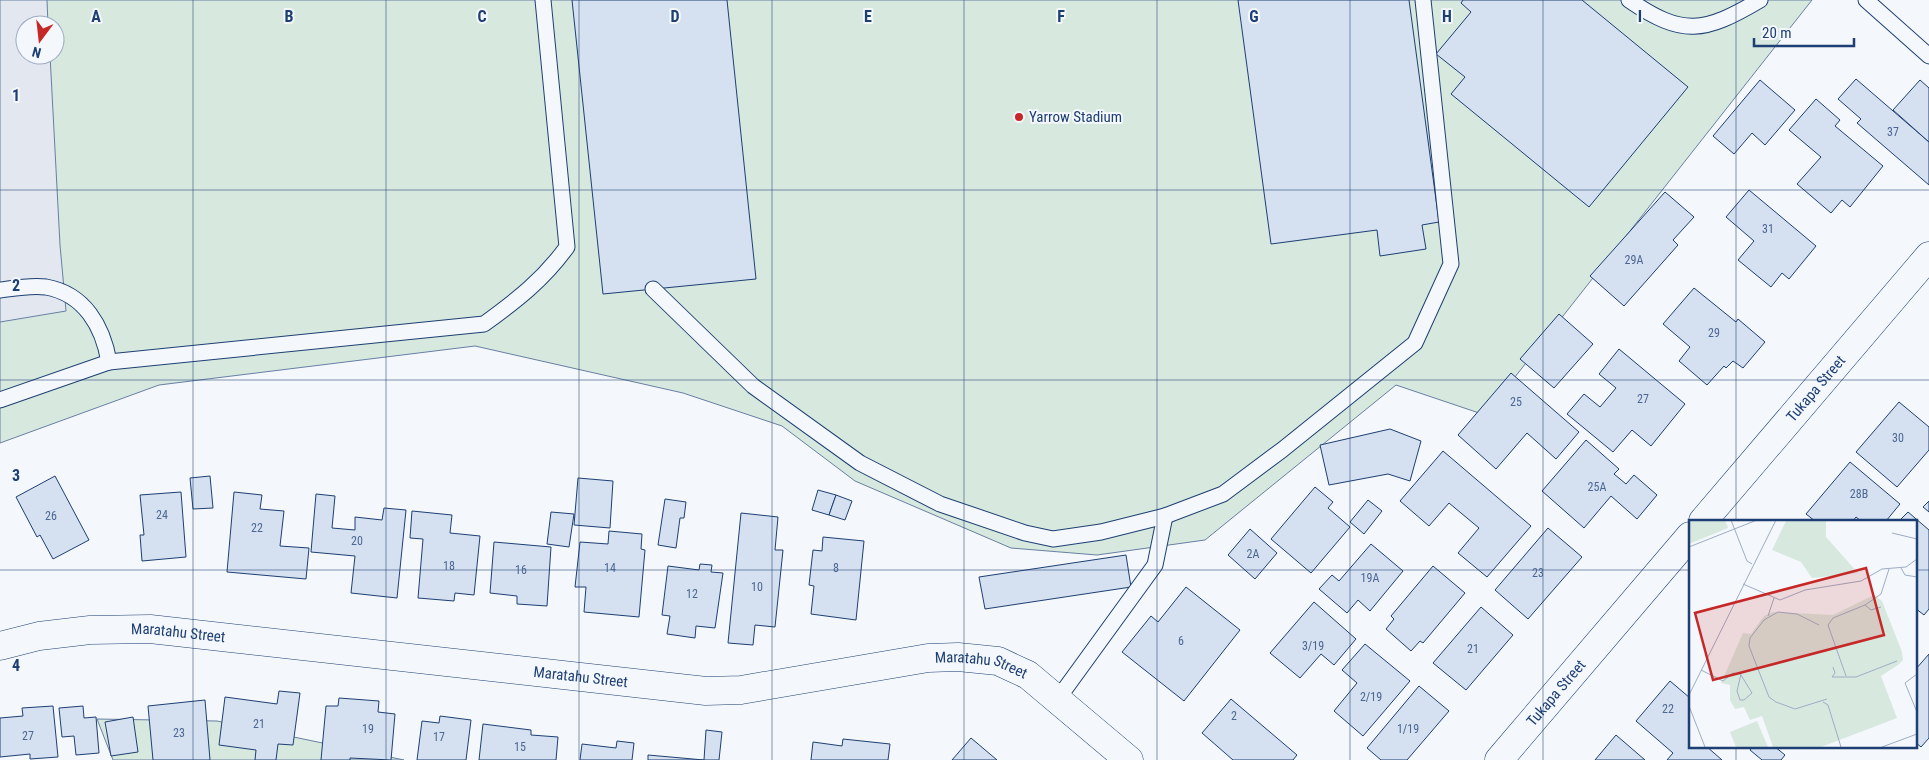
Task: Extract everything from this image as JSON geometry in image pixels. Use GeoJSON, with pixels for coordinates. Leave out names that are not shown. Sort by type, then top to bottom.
{"type":"FeatureCollection","features":[{"type":"Feature","properties":{"kind":"street","name":"Tukapa Street"},"geometry":{"type":"LineString","coordinates":[[1704,520],[1929,256]]}},
{"type":"Feature","properties":{"kind":"street","name":"Tukapa Street"},"geometry":{"type":"LineString","coordinates":[[1499,760],[1689,537]]}},
{"type":"Feature","properties":{"kind":"street","name":"Maratahu Street"},"geometry":{"type":"LineString","coordinates":[[0,646],[39,636],[90,630],[150,629],[706,691],[741,690],[928,658],[958,657],[998,661],[1028,675],[1129,760]]}},
{"type":"Feature","properties":{"kind":"lane"},"geometry":{"type":"LineString","coordinates":[[0,400],[109,362],[484,324],[528,292],[556,262],[567,247],[543,0]]}},
{"type":"Feature","properties":{"kind":"lane"},"geometry":{"type":"LineString","coordinates":[[653,289],[753,386],[860,462],[940,504],[1025,533],[1053,539],[1101,532],[1165,516],[1223,494],[1282,450],[1415,343],[1451,264],[1423,0]]}},
{"type":"Feature","properties":{"kind":"lane"},"geometry":{"type":"LineString","coordinates":[[1629,0],[1663,21],[1682,27],[1698,27],[1726,18],[1760,0]]}},
{"type":"Feature","properties":{"kind":"lane"},"geometry":{"type":"LineString","coordinates":[[1866,0],[1929,56]]}},
{"type":"Feature","properties":{"kind":"lane"},"geometry":{"type":"LineString","coordinates":[[0,290],[29,286],[47,287],[68,295],[85,308],[98,324],[106,342],[109,362]]}},
{"type":"Feature","properties":{"kind":"lane"},"geometry":{"type":"LineString","coordinates":[[1057,700],[1155,565],[1165,516]]}},
{"type":"Feature","properties":{"kind":"shaded area"},"geometry":{"type":"Polygon","coordinates":[[[0,0],[1812,0],[1485,415],[1396,385],[1205,540],[1097,555],[1011,548],[855,481],[782,426],[683,393],[475,346],[159,385],[0,443],[0,0]]]}},
{"type":"Feature","properties":{"kind":"shaded area"},"geometry":{"type":"Polygon","coordinates":[[[0,0],[47,0],[48,15],[15,15],[15,65],[51,65],[60,245],[66,311],[0,322],[0,0]]]}},
{"type":"Feature","properties":{"kind":"shaded area"},"geometry":{"type":"Polygon","coordinates":[[[97,719],[217,721],[404,760],[113,760],[97,719]]]}},
{"type":"Feature","properties":{"kind":"building"},"geometry":{"type":"Polygon","coordinates":[[[572,0],[727,0],[756,279],[603,294],[572,0]]]}},
{"type":"Feature","properties":{"kind":"building"},"geometry":{"type":"Polygon","coordinates":[[[1238,0],[1409,0],[1439,222],[1422,225],[1426,249],[1380,256],[1377,230],[1271,244],[1238,0]]]}},
{"type":"Feature","properties":{"kind":"building"},"geometry":{"type":"Polygon","coordinates":[[[1463,0],[1582,0],[1688,87],[1589,207],[1451,94],[1465,77],[1436,54],[1471,12],[1461,3],[1463,0]]]}},
{"type":"Feature","properties":{"kind":"building"},"geometry":{"type":"Polygon","coordinates":[[[1856,79],[1929,142],[1929,185],[1857,123],[1861,119],[1838,99],[1856,79]]]}},
{"type":"Feature","properties":{"kind":"building"},"geometry":{"type":"Polygon","coordinates":[[[1760,80],[1795,110],[1765,145],[1752,133],[1734,154],[1713,136],[1760,80]]]}},
{"type":"Feature","properties":{"kind":"building"},"geometry":{"type":"Polygon","coordinates":[[[1920,80],[1929,88],[1929,142],[1893,110],[1920,80]]]}},
{"type":"Feature","properties":{"kind":"building"},"geometry":{"type":"Polygon","coordinates":[[[1816,99],[1840,120],[1835,126],[1883,166],[1850,207],[1842,200],[1831,213],[1797,184],[1821,157],[1789,130],[1816,99]]]}},
{"type":"Feature","properties":{"kind":"building"},"geometry":{"type":"Polygon","coordinates":[[[1749,190],[1816,246],[1789,279],[1782,273],[1771,287],[1738,260],[1754,241],[1726,217],[1749,190]]]}},
{"type":"Feature","properties":{"kind":"building"},"geometry":{"type":"Polygon","coordinates":[[[1665,192],[1694,217],[1673,240],[1678,245],[1624,306],[1590,276],[1665,192]]]}},
{"type":"Feature","properties":{"kind":"building"},"geometry":{"type":"Polygon","coordinates":[[[1694,288],[1736,322],[1738,319],[1765,342],[1743,368],[1733,361],[1726,368],[1724,366],[1707,385],[1679,361],[1690,347],[1663,324],[1694,288]]]}},
{"type":"Feature","properties":{"kind":"building"},"geometry":{"type":"Polygon","coordinates":[[[1559,314],[1593,344],[1554,388],[1520,359],[1559,314]]]}},
{"type":"Feature","properties":{"kind":"building"},"geometry":{"type":"Polygon","coordinates":[[[1619,349],[1685,404],[1651,446],[1632,430],[1613,452],[1567,414],[1584,394],[1600,407],[1616,388],[1599,374],[1619,349]]]}},
{"type":"Feature","properties":{"kind":"building"},"geometry":{"type":"Polygon","coordinates":[[[1511,373],[1579,432],[1556,459],[1527,433],[1496,469],[1458,435],[1511,373]]]}},
{"type":"Feature","properties":{"kind":"building"},"geometry":{"type":"Polygon","coordinates":[[[1899,402],[1929,427],[1929,450],[1897,487],[1856,452],[1899,402]]]}},
{"type":"Feature","properties":{"kind":"building"},"geometry":{"type":"Polygon","coordinates":[[[1390,429],[1421,441],[1410,481],[1388,474],[1329,485],[1320,445],[1390,429]]]}},
{"type":"Feature","properties":{"kind":"building"},"geometry":{"type":"Polygon","coordinates":[[[1586,440],[1619,469],[1614,474],[1626,484],[1634,475],[1657,495],[1637,519],[1611,496],[1584,528],[1542,491],[1586,440]]]}},
{"type":"Feature","properties":{"kind":"building"},"geometry":{"type":"Polygon","coordinates":[[[1443,451],[1531,526],[1487,577],[1458,553],[1479,528],[1449,503],[1429,526],[1400,501],[1443,451]]]}},
{"type":"Feature","properties":{"kind":"building"},"geometry":{"type":"Polygon","coordinates":[[[1850,462],[1900,504],[1887,520],[1860,520],[1856,517],[1854,520],[1814,520],[1806,514],[1850,462]]]}},
{"type":"Feature","properties":{"kind":"building"},"geometry":{"type":"Polygon","coordinates":[[[55,476],[89,540],[53,559],[40,535],[37,537],[16,497],[55,476]]]}},
{"type":"Feature","properties":{"kind":"building"},"geometry":{"type":"Polygon","coordinates":[[[210,476],[213,508],[193,509],[190,478],[210,476]]]}},
{"type":"Feature","properties":{"kind":"building"},"geometry":{"type":"Polygon","coordinates":[[[578,478],[613,481],[610,528],[574,525],[578,478]]]}},
{"type":"Feature","properties":{"kind":"building"},"geometry":{"type":"Polygon","coordinates":[[[1315,487],[1333,502],[1328,508],[1350,527],[1311,573],[1271,539],[1315,487]]]}},
{"type":"Feature","properties":{"kind":"building"},"geometry":{"type":"Polygon","coordinates":[[[818,490],[836,495],[829,515],[812,510],[818,490]]]}},
{"type":"Feature","properties":{"kind":"building"},"geometry":{"type":"Polygon","coordinates":[[[181,492],[186,557],[142,561],[140,535],[144,535],[140,495],[181,492]]]}},
{"type":"Feature","properties":{"kind":"building"},"geometry":{"type":"Polygon","coordinates":[[[234,492],[262,495],[260,509],[284,511],[280,546],[309,548],[306,579],[227,572],[234,492]]]}},
{"type":"Feature","properties":{"kind":"building"},"geometry":{"type":"Polygon","coordinates":[[[316,494],[335,496],[332,528],[355,530],[355,517],[382,520],[384,508],[406,510],[397,598],[351,593],[355,556],[311,552],[316,494]]]}},
{"type":"Feature","properties":{"kind":"building"},"geometry":{"type":"Polygon","coordinates":[[[836,495],[852,501],[845,520],[829,515],[836,495]]]}},
{"type":"Feature","properties":{"kind":"building"},"geometry":{"type":"Polygon","coordinates":[[[665,499],[686,502],[684,518],[680,518],[676,548],[658,545],[665,499]]]}},
{"type":"Feature","properties":{"kind":"building"},"geometry":{"type":"Polygon","coordinates":[[[1368,500],[1382,511],[1364,534],[1350,522],[1368,500]]]}},
{"type":"Feature","properties":{"kind":"building"},"geometry":{"type":"Polygon","coordinates":[[[1929,501],[1929,512],[1923,507],[1929,501]]]}},
{"type":"Feature","properties":{"kind":"building"},"geometry":{"type":"Polygon","coordinates":[[[412,511],[452,515],[450,533],[480,536],[474,595],[455,593],[454,601],[418,598],[423,539],[410,538],[412,511]]]}},
{"type":"Feature","properties":{"kind":"building"},"geometry":{"type":"Polygon","coordinates":[[[551,512],[574,514],[569,547],[547,544],[551,512]]]}},
{"type":"Feature","properties":{"kind":"building"},"geometry":{"type":"Polygon","coordinates":[[[1908,512],[1929,530],[1929,609],[1924,615],[1916,609],[1916,520],[1900,520],[1908,512]]]}},
{"type":"Feature","properties":{"kind":"building"},"geometry":{"type":"Polygon","coordinates":[[[741,513],[778,517],[775,550],[783,550],[775,627],[755,625],[753,645],[728,643],[741,513]]]}},
{"type":"Feature","properties":{"kind":"building"},"geometry":{"type":"Polygon","coordinates":[[[1548,528],[1582,557],[1528,619],[1495,590],[1548,528]]]}},
{"type":"Feature","properties":{"kind":"building"},"geometry":{"type":"Polygon","coordinates":[[[1250,529],[1277,553],[1255,579],[1228,555],[1250,529]]]}},
{"type":"Feature","properties":{"kind":"building"},"geometry":{"type":"Polygon","coordinates":[[[609,531],[642,534],[641,549],[645,550],[639,617],[584,612],[586,587],[575,587],[580,542],[608,544],[609,531]]]}},
{"type":"Feature","properties":{"kind":"building"},"geometry":{"type":"Polygon","coordinates":[[[823,537],[864,541],[856,620],[811,614],[814,586],[809,585],[813,550],[822,551],[823,537]]]}},
{"type":"Feature","properties":{"kind":"building"},"geometry":{"type":"Polygon","coordinates":[[[494,542],[551,547],[547,606],[517,604],[517,596],[490,593],[494,542]]]}},
{"type":"Feature","properties":{"kind":"building"},"geometry":{"type":"Polygon","coordinates":[[[1371,544],[1403,571],[1370,611],[1358,600],[1347,613],[1319,589],[1332,575],[1339,581],[1371,544]]]}},
{"type":"Feature","properties":{"kind":"building"},"geometry":{"type":"Polygon","coordinates":[[[1126,555],[1131,587],[985,609],[979,577],[1126,555]]]}},
{"type":"Feature","properties":{"kind":"building"},"geometry":{"type":"Polygon","coordinates":[[[700,564],[712,565],[711,572],[723,573],[715,628],[696,626],[695,638],[667,634],[670,616],[662,615],[668,566],[699,570],[700,564]]]}},
{"type":"Feature","properties":{"kind":"building"},"geometry":{"type":"Polygon","coordinates":[[[1433,566],[1465,593],[1423,643],[1420,641],[1411,651],[1386,629],[1394,619],[1391,616],[1433,566]]]}},
{"type":"Feature","properties":{"kind":"building"},"geometry":{"type":"Polygon","coordinates":[[[1186,587],[1240,630],[1184,701],[1122,652],[1151,616],[1158,622],[1186,587]]]}},
{"type":"Feature","properties":{"kind":"building"},"geometry":{"type":"Polygon","coordinates":[[[1314,602],[1356,639],[1334,665],[1321,654],[1300,678],[1270,653],[1314,602]]]}},
{"type":"Feature","properties":{"kind":"building"},"geometry":{"type":"Polygon","coordinates":[[[1481,607],[1513,635],[1466,690],[1433,663],[1481,607]]]}},
{"type":"Feature","properties":{"kind":"building"},"geometry":{"type":"Polygon","coordinates":[[[1365,644],[1410,681],[1363,736],[1334,711],[1357,683],[1342,670],[1365,644]]]}},
{"type":"Feature","properties":{"kind":"building"},"geometry":{"type":"Polygon","coordinates":[[[1929,654],[1929,738],[1921,747],[1916,743],[1916,669],[1929,654]]]}},
{"type":"Feature","properties":{"kind":"building"},"geometry":{"type":"Polygon","coordinates":[[[1670,681],[1689,697],[1689,748],[1708,748],[1722,760],[1667,760],[1673,753],[1636,721],[1670,681]]]}},
{"type":"Feature","properties":{"kind":"building"},"geometry":{"type":"Polygon","coordinates":[[[1419,686],[1449,711],[1407,760],[1381,760],[1367,748],[1419,686]]]}},
{"type":"Feature","properties":{"kind":"building"},"geometry":{"type":"Polygon","coordinates":[[[279,691],[300,693],[293,745],[278,744],[276,760],[255,760],[256,750],[219,745],[225,697],[277,704],[279,691]]]}},
{"type":"Feature","properties":{"kind":"building"},"geometry":{"type":"Polygon","coordinates":[[[339,698],[379,701],[378,712],[395,714],[391,760],[350,758],[350,760],[321,760],[326,706],[338,706],[339,698]]]}},
{"type":"Feature","properties":{"kind":"building"},"geometry":{"type":"Polygon","coordinates":[[[1231,699],[1297,755],[1293,760],[1233,760],[1202,733],[1231,699]]]}},
{"type":"Feature","properties":{"kind":"building"},"geometry":{"type":"Polygon","coordinates":[[[205,700],[210,760],[153,760],[148,706],[205,700]]]}},
{"type":"Feature","properties":{"kind":"building"},"geometry":{"type":"Polygon","coordinates":[[[53,706],[58,757],[30,759],[30,754],[0,757],[0,718],[23,716],[22,708],[53,706]]]}},
{"type":"Feature","properties":{"kind":"building"},"geometry":{"type":"Polygon","coordinates":[[[83,706],[84,718],[96,717],[99,753],[76,755],[74,736],[62,737],[59,708],[83,706]]]}},
{"type":"Feature","properties":{"kind":"building"},"geometry":{"type":"Polygon","coordinates":[[[440,716],[471,720],[466,760],[417,760],[422,721],[439,723],[440,716]]]}},
{"type":"Feature","properties":{"kind":"building"},"geometry":{"type":"Polygon","coordinates":[[[133,717],[138,752],[111,756],[105,722],[133,717]]]}},
{"type":"Feature","properties":{"kind":"building"},"geometry":{"type":"Polygon","coordinates":[[[483,724],[531,730],[531,735],[558,737],[556,760],[479,760],[483,724]]]}},
{"type":"Feature","properties":{"kind":"building"},"geometry":{"type":"Polygon","coordinates":[[[706,730],[722,732],[719,760],[704,760],[706,730]]]}},
{"type":"Feature","properties":{"kind":"building"},"geometry":{"type":"Polygon","coordinates":[[[1616,735],[1645,760],[1595,760],[1616,735]]]}},
{"type":"Feature","properties":{"kind":"building"},"geometry":{"type":"Polygon","coordinates":[[[971,738],[997,760],[952,760],[971,738]]]}},
{"type":"Feature","properties":{"kind":"building"},"geometry":{"type":"Polygon","coordinates":[[[843,739],[890,744],[888,760],[811,760],[813,742],[842,746],[843,739]]]}},
{"type":"Feature","properties":{"kind":"building"},"geometry":{"type":"Polygon","coordinates":[[[617,741],[634,743],[632,760],[580,760],[582,744],[616,748],[617,741]]]}},
{"type":"Feature","properties":{"kind":"building"},"geometry":{"type":"Polygon","coordinates":[[[1752,748],[1776,748],[1785,755],[1781,760],[1762,760],[1750,750],[1752,748]]]}},
{"type":"Feature","properties":{"kind":"building"},"geometry":{"type":"Polygon","coordinates":[[[648,755],[704,760],[648,760],[648,755]]]}},
{"type":"Feature","properties":{"kind":"place","name":"Yarrow Stadium"},"geometry":{"type":"Point","coordinates":[1019,117]}}]}
